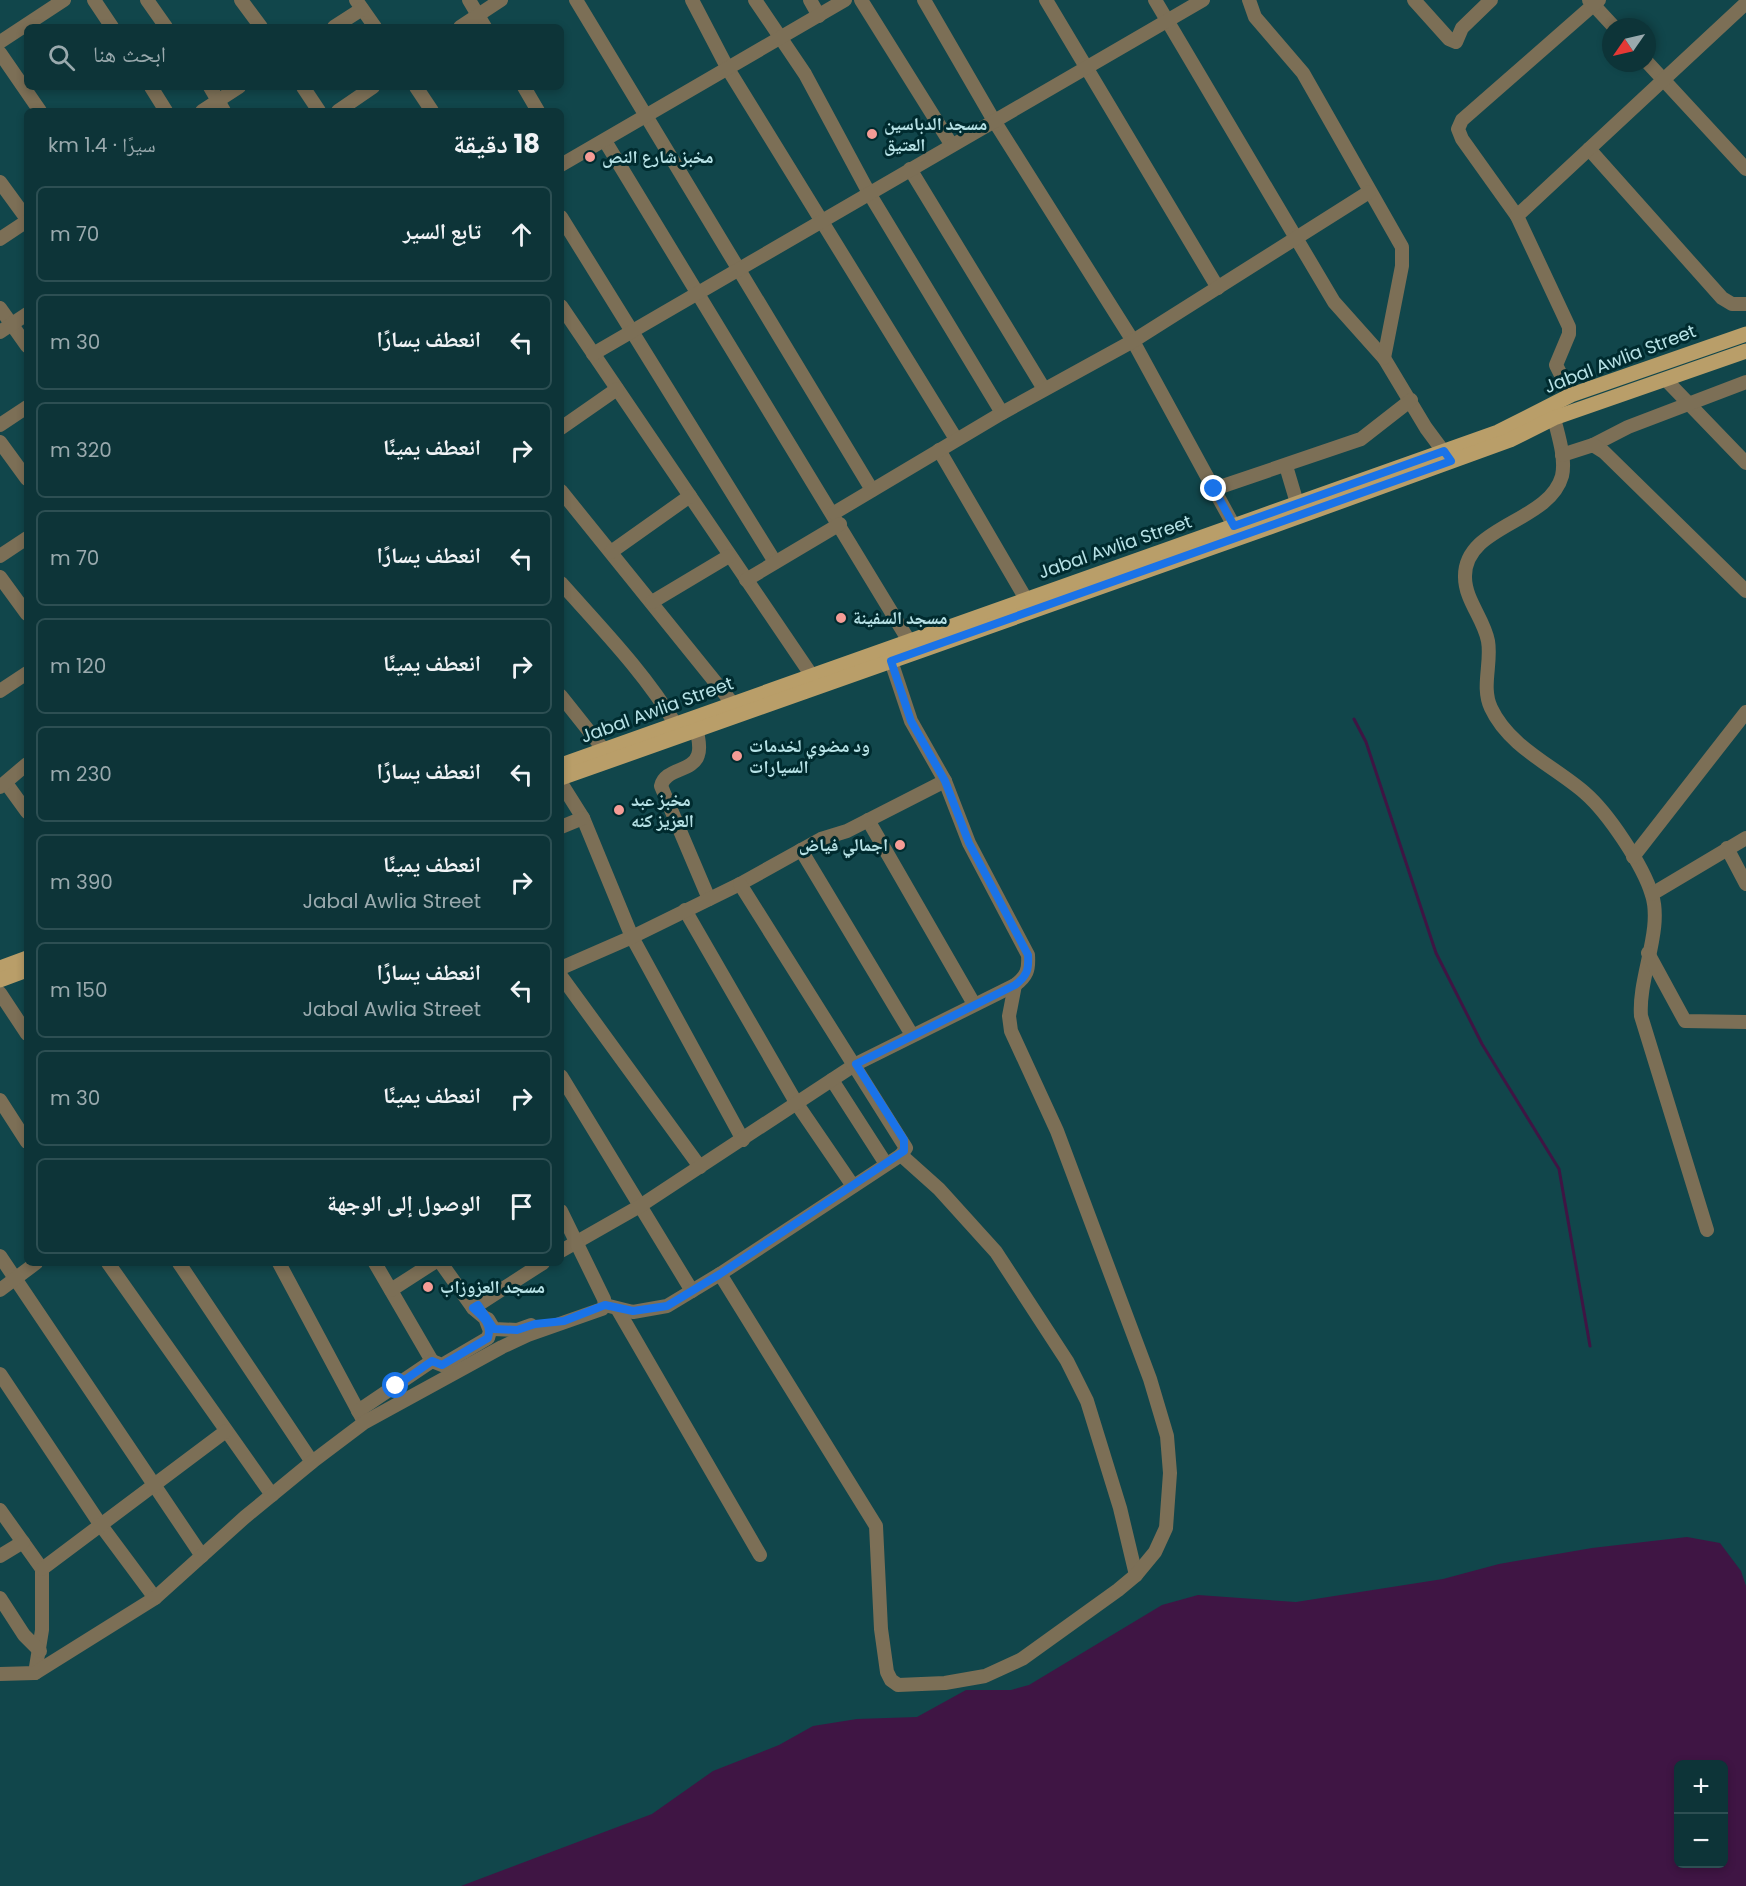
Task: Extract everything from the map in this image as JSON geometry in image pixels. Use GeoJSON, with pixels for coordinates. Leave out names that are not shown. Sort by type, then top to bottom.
{"type":"FeatureCollection","features":[{"type":"Feature","properties":{"kind":"main road","name":"Jabal Awlia Street"},"geometry":{"type":"LineString","coordinates":[[564,777],[891,661],[1448,456],[1571,395],[1746,334]]}},
{"type":"Feature","properties":{"kind":"main road","name":"Jabal Awlia Street"},"geometry":{"type":"LineString","coordinates":[[564,764],[1297,503],[1448,456],[1510,440],[1554,418],[1746,351]]}},
{"type":"Feature","properties":{"kind":"main road"},"geometry":{"type":"LineString","coordinates":[[0,968],[24,959]]}},
{"type":"Feature","properties":{"kind":"main road"},"geometry":{"type":"LineString","coordinates":[[0,980],[24,971]]}},
{"type":"Feature","properties":{"kind":"street"},"geometry":{"type":"LineString","coordinates":[[27,24],[64,0]]}},
{"type":"Feature","properties":{"kind":"street"},"geometry":{"type":"LineString","coordinates":[[94,0],[110,24]]}},
{"type":"Feature","properties":{"kind":"street"},"geometry":{"type":"LineString","coordinates":[[147,0],[164,24]]}},
{"type":"Feature","properties":{"kind":"street"},"geometry":{"type":"LineString","coordinates":[[241,0],[259,24]]}},
{"type":"Feature","properties":{"kind":"street"},"geometry":{"type":"LineString","coordinates":[[469,0],[483,24]]}},
{"type":"Feature","properties":{"kind":"street"},"geometry":{"type":"LineString","coordinates":[[464,24],[501,0]]}},
{"type":"Feature","properties":{"kind":"street"},"geometry":{"type":"LineString","coordinates":[[576,0],[644,117],[872,490]]}},
{"type":"Feature","properties":{"kind":"street"},"geometry":{"type":"LineString","coordinates":[[692,0],[728,69],[956,440]]}},
{"type":"Feature","properties":{"kind":"street"},"geometry":{"type":"LineString","coordinates":[[754,0],[805,74],[869,193],[1002,413]]}},
{"type":"Feature","properties":{"kind":"street"},"geometry":{"type":"LineString","coordinates":[[810,0],[819,16]]}},
{"type":"Feature","properties":{"kind":"street"},"geometry":{"type":"LineString","coordinates":[[564,160],[605,141],[845,0]]}},
{"type":"Feature","properties":{"kind":"street"},"geometry":{"type":"LineString","coordinates":[[861,0],[951,144]]}},
{"type":"Feature","properties":{"kind":"street"},"geometry":{"type":"LineString","coordinates":[[924,0],[993,119],[1133,341],[1234,526]]}},
{"type":"Feature","properties":{"kind":"street"},"geometry":{"type":"LineString","coordinates":[[1046,0],[1218,288]]}},
{"type":"Feature","properties":{"kind":"street"},"geometry":{"type":"LineString","coordinates":[[1155,0],[1334,302],[1384,358],[1426,428],[1448,456]]}},
{"type":"Feature","properties":{"kind":"street"},"geometry":{"type":"LineString","coordinates":[[593,354],[993,119],[1168,22],[1203,0]]}},
{"type":"Feature","properties":{"kind":"street"},"geometry":{"type":"LineString","coordinates":[[1249,0],[1255,17],[1303,73],[1369,192],[1398,238],[1404,255],[1384,358]]}},
{"type":"Feature","properties":{"kind":"street"},"geometry":{"type":"LineString","coordinates":[[1414,0],[1449,39],[1456,42],[1462,28],[1482,3]]}},
{"type":"Feature","properties":{"kind":"street"},"geometry":{"type":"LineString","coordinates":[[1571,395],[1556,365],[1569,334],[1569,327],[1517,216],[1462,139],[1458,129],[1462,120],[1594,2],[1607,18]]}},
{"type":"Feature","properties":{"kind":"street"},"geometry":{"type":"LineString","coordinates":[[1517,216],[1662,78],[1746,3]]}},
{"type":"Feature","properties":{"kind":"street"},"geometry":{"type":"LineString","coordinates":[[337,24],[359,5],[373,24]]}},
{"type":"Feature","properties":{"kind":"street"},"geometry":{"type":"LineString","coordinates":[[0,42],[24,26]]}},
{"type":"Feature","properties":{"kind":"street"},"geometry":{"type":"LineString","coordinates":[[0,53],[24,88]]}},
{"type":"Feature","properties":{"kind":"street"},"geometry":{"type":"LineString","coordinates":[[1656,72],[1746,169]]}},
{"type":"Feature","properties":{"kind":"street"},"geometry":{"type":"LineString","coordinates":[[26,90],[38,108]]}},
{"type":"Feature","properties":{"kind":"street"},"geometry":{"type":"LineString","coordinates":[[153,90],[164,108]]}},
{"type":"Feature","properties":{"kind":"street"},"geometry":{"type":"LineString","coordinates":[[212,90],[221,106],[236,90]]}},
{"type":"Feature","properties":{"kind":"street"},"geometry":{"type":"LineString","coordinates":[[305,90],[317,108]]}},
{"type":"Feature","properties":{"kind":"street"},"geometry":{"type":"LineString","coordinates":[[342,108],[369,90]]}},
{"type":"Feature","properties":{"kind":"street"},"geometry":{"type":"LineString","coordinates":[[418,90],[430,108]]}},
{"type":"Feature","properties":{"kind":"street"},"geometry":{"type":"LineString","coordinates":[[526,90],[536,108]]}},
{"type":"Feature","properties":{"kind":"street"},"geometry":{"type":"LineString","coordinates":[[605,141],[837,519],[909,641]]}},
{"type":"Feature","properties":{"kind":"street"},"geometry":{"type":"LineString","coordinates":[[1589,149],[1722,298],[1732,304],[1746,304]]}},
{"type":"Feature","properties":{"kind":"street"},"geometry":{"type":"LineString","coordinates":[[910,169],[1044,388]]}},
{"type":"Feature","properties":{"kind":"street"},"geometry":{"type":"LineString","coordinates":[[0,182],[24,216]]}},
{"type":"Feature","properties":{"kind":"street"},"geometry":{"type":"LineString","coordinates":[[746,580],[837,519],[872,490],[1044,388],[1133,341],[1369,192]]}},
{"type":"Feature","properties":{"kind":"street"},"geometry":{"type":"LineString","coordinates":[[0,239],[24,222]]}},
{"type":"Feature","properties":{"kind":"street"},"geometry":{"type":"LineString","coordinates":[[564,222],[775,562]]}},
{"type":"Feature","properties":{"kind":"street"},"geometry":{"type":"LineString","coordinates":[[0,308],[6,328],[24,343]]}},
{"type":"Feature","properties":{"kind":"street"},"geometry":{"type":"LineString","coordinates":[[564,315],[593,354],[812,676]]}},
{"type":"Feature","properties":{"kind":"street"},"geometry":{"type":"LineString","coordinates":[[6,328],[24,316]]}},
{"type":"Feature","properties":{"kind":"street"},"geometry":{"type":"LineString","coordinates":[[1666,380],[1746,463]]}},
{"type":"Feature","properties":{"kind":"street"},"geometry":{"type":"LineString","coordinates":[[1562,455],[1593,445],[1628,427],[1746,382]]}},
{"type":"Feature","properties":{"kind":"street"},"geometry":{"type":"LineString","coordinates":[[564,426],[617,389]]}},
{"type":"Feature","properties":{"kind":"street"},"geometry":{"type":"LineString","coordinates":[[1214,489],[1361,439],[1411,400]]}},
{"type":"Feature","properties":{"kind":"street"},"geometry":{"type":"LineString","coordinates":[[0,425],[24,409]]}},
{"type":"Feature","properties":{"kind":"street"},"geometry":{"type":"LineString","coordinates":[[1554,418],[1562,455],[1562,474],[1556,487],[1532,511],[1478,545],[1469,559],[1466,585],[1488,640],[1490,658],[1487,690],[1491,707],[1497,717],[1531,752],[1597,804],[1633,856],[1652,894],[1654,917],[1640,1002],[1644,1032],[1707,1230]]}},
{"type":"Feature","properties":{"kind":"street"},"geometry":{"type":"LineString","coordinates":[[0,442],[24,475]]}},
{"type":"Feature","properties":{"kind":"street"},"geometry":{"type":"LineString","coordinates":[[1593,445],[1610,458],[1746,591]]}},
{"type":"Feature","properties":{"kind":"street"},"geometry":{"type":"LineString","coordinates":[[939,450],[1026,599]]}},
{"type":"Feature","properties":{"kind":"street"},"geometry":{"type":"LineString","coordinates":[[1286,466],[1297,503]]}},
{"type":"Feature","properties":{"kind":"street"},"geometry":{"type":"LineString","coordinates":[[564,495],[733,704]]}},
{"type":"Feature","properties":{"kind":"street"},"geometry":{"type":"LineString","coordinates":[[611,552],[690,496]]}},
{"type":"Feature","properties":{"kind":"street"},"geometry":{"type":"LineString","coordinates":[[0,556],[24,540]]}},
{"type":"Feature","properties":{"kind":"street"},"geometry":{"type":"LineString","coordinates":[[652,602],[729,556]]}},
{"type":"Feature","properties":{"kind":"street"},"geometry":{"type":"LineString","coordinates":[[0,577],[24,610]]}},
{"type":"Feature","properties":{"kind":"street"},"geometry":{"type":"LineString","coordinates":[[564,586],[605,632],[666,708],[676,725]]}},
{"type":"Feature","properties":{"kind":"street"},"geometry":{"type":"LineString","coordinates":[[564,1249],[640,1206],[856,1064],[1015,985],[1026,977],[1029,968],[1028,955],[969,843],[945,781],[911,721],[891,661]]}},
{"type":"Feature","properties":{"kind":"street"},"geometry":{"type":"LineString","coordinates":[[0,691],[24,675]]}},
{"type":"Feature","properties":{"kind":"street"},"geometry":{"type":"LineString","coordinates":[[564,700],[604,750]]}},
{"type":"Feature","properties":{"kind":"street"},"geometry":{"type":"LineString","coordinates":[[1633,856],[1746,712]]}},
{"type":"Feature","properties":{"kind":"street"},"geometry":{"type":"LineString","coordinates":[[697,730],[699,753],[696,759],[665,777],[661,786],[709,899]]}},
{"type":"Feature","properties":{"kind":"street"},"geometry":{"type":"LineString","coordinates":[[24,767],[3,785],[24,809]]}},
{"type":"Feature","properties":{"kind":"street"},"geometry":{"type":"LineString","coordinates":[[564,967],[632,937],[740,884],[821,838],[847,831],[945,781]]}},
{"type":"Feature","properties":{"kind":"street"},"geometry":{"type":"LineString","coordinates":[[564,788],[583,818],[632,937],[743,1140]]}},
{"type":"Feature","properties":{"kind":"street"},"geometry":{"type":"LineString","coordinates":[[564,826],[583,818]]}},
{"type":"Feature","properties":{"kind":"street"},"geometry":{"type":"LineString","coordinates":[[868,820],[974,1004]]}},
{"type":"Feature","properties":{"kind":"street"},"geometry":{"type":"LineString","coordinates":[[1652,894],[1746,837]]}},
{"type":"Feature","properties":{"kind":"street"},"geometry":{"type":"LineString","coordinates":[[1727,848],[1746,884]]}},
{"type":"Feature","properties":{"kind":"street"},"geometry":{"type":"LineString","coordinates":[[801,850],[912,1035]]}},
{"type":"Feature","properties":{"kind":"street"},"geometry":{"type":"LineString","coordinates":[[362,1417],[477,1359],[564,1321],[612,1307],[633,1311],[657,1309],[720,1274],[901,1155],[906,1148],[904,1140],[740,884]]}},
{"type":"Feature","properties":{"kind":"street"},"geometry":{"type":"LineString","coordinates":[[685,910],[797,1104],[853,1186]]}},
{"type":"Feature","properties":{"kind":"street"},"geometry":{"type":"LineString","coordinates":[[1648,954],[1684,1021],[1746,1022]]}},
{"type":"Feature","properties":{"kind":"street"},"geometry":{"type":"LineString","coordinates":[[564,980],[700,1167]]}},
{"type":"Feature","properties":{"kind":"street"},"geometry":{"type":"LineString","coordinates":[[720,1274],[876,1526],[881,1629],[887,1672],[891,1680],[898,1685],[945,1683],[985,1676],[999,1670],[1022,1659],[1136,1575],[1155,1552],[1166,1528],[1170,1473],[1167,1436],[1150,1379],[1058,1131],[1011,1031],[1009,1016],[1015,985]]}},
{"type":"Feature","properties":{"kind":"street"},"geometry":{"type":"LineString","coordinates":[[0,993],[24,1029]]}},
{"type":"Feature","properties":{"kind":"street"},"geometry":{"type":"LineString","coordinates":[[832,1080],[886,1164]]}},
{"type":"Feature","properties":{"kind":"street"},"geometry":{"type":"LineString","coordinates":[[564,1081],[692,1291]]}},
{"type":"Feature","properties":{"kind":"street"},"geometry":{"type":"LineString","coordinates":[[0,1100],[24,1137]]}},
{"type":"Feature","properties":{"kind":"street"},"geometry":{"type":"LineString","coordinates":[[901,1155],[939,1189],[996,1252],[1067,1361],[1087,1401],[1120,1508],[1136,1575]]}},
{"type":"Feature","properties":{"kind":"street"},"geometry":{"type":"LineString","coordinates":[[564,1217],[612,1307],[653,1366],[760,1555]]}},
{"type":"Feature","properties":{"kind":"street"},"geometry":{"type":"LineString","coordinates":[[0,1256],[201,1556]]}},
{"type":"Feature","properties":{"kind":"street"},"geometry":{"type":"LineString","coordinates":[[0,1290],[32,1266]]}},
{"type":"Feature","properties":{"kind":"street"},"geometry":{"type":"LineString","coordinates":[[110,1266],[272,1495]]}},
{"type":"Feature","properties":{"kind":"street"},"geometry":{"type":"LineString","coordinates":[[182,1266],[312,1461]]}},
{"type":"Feature","properties":{"kind":"street"},"geometry":{"type":"LineString","coordinates":[[281,1266],[362,1417]]}},
{"type":"Feature","properties":{"kind":"street"},"geometry":{"type":"LineString","coordinates":[[377,1266],[432,1361],[442,1365],[488,1338],[490,1331],[485,1318],[475,1307]]}},
{"type":"Feature","properties":{"kind":"street"},"geometry":{"type":"LineString","coordinates":[[391,1290],[428,1266]]}},
{"type":"Feature","properties":{"kind":"street"},"geometry":{"type":"LineString","coordinates":[[443,1266],[494,1329],[505,1331],[564,1321]]}},
{"type":"Feature","properties":{"kind":"street"},"geometry":{"type":"LineString","coordinates":[[475,1307],[527,1267]]}},
{"type":"Feature","properties":{"kind":"street"},"geometry":{"type":"LineString","coordinates":[[0,1674],[35,1673],[155,1598],[362,1417],[432,1361]]}},
{"type":"Feature","properties":{"kind":"street"},"geometry":{"type":"LineString","coordinates":[[0,1374],[100,1524],[155,1598]]}},
{"type":"Feature","properties":{"kind":"street"},"geometry":{"type":"LineString","coordinates":[[42,1569],[226,1431]]}},
{"type":"Feature","properties":{"kind":"street"},"geometry":{"type":"LineString","coordinates":[[0,1510],[42,1569],[40,1652],[35,1673]]}},
{"type":"Feature","properties":{"kind":"street"},"geometry":{"type":"LineString","coordinates":[[0,1556],[23,1542]]}},
{"type":"Feature","properties":{"kind":"street"},"geometry":{"type":"LineString","coordinates":[[0,1598],[24,1635],[40,1652]]}},
{"type":"Feature","properties":{"kind":"shaded area"},"geometry":{"type":"Polygon","coordinates":[[[1687,1537],[1720,1543],[1741,1571],[1746,1586],[1746,1886],[461,1886],[652,1814],[713,1771],[779,1745],[813,1726],[857,1719],[917,1717],[966,1690],[1011,1690],[1029,1685],[1162,1605],[1198,1595],[1296,1602],[1443,1579],[1499,1564],[1592,1548],[1687,1537]]]}},
{"type":"Feature","properties":{"kind":"waterway"},"geometry":{"type":"LineString","coordinates":[[1354,719],[1366,742],[1436,953],[1482,1044],[1559,1169],[1590,1346]]}},
{"type":"Feature","properties":{"kind":"place","name":"مسجد الدباسين العتيق"},"geometry":{"type":"Point","coordinates":[872,134]}},
{"type":"Feature","properties":{"kind":"place","name":"مخبز شارع النص"},"geometry":{"type":"Point","coordinates":[590,157]}},
{"type":"Feature","properties":{"kind":"place","name":"مسجد السفينة"},"geometry":{"type":"Point","coordinates":[841,618]}},
{"type":"Feature","properties":{"kind":"place","name":"ود مضوي لخدمات السيارات"},"geometry":{"type":"Point","coordinates":[737,756]}},
{"type":"Feature","properties":{"kind":"place","name":"مخبز عبد العزيز كنه"},"geometry":{"type":"Point","coordinates":[619,810]}},
{"type":"Feature","properties":{"kind":"place","name":"اجمالي فياض"},"geometry":{"type":"Point","coordinates":[900,845]}},
{"type":"Feature","properties":{"kind":"place","name":"مسجد العزوزاب"},"geometry":{"type":"Point","coordinates":[428,1287]}},
{"type":"Feature","properties":{"kind":"route"},"geometry":{"type":"LineString","coordinates":[[396,1386],[432,1361],[442,1365],[488,1338],[490,1331],[485,1318],[473,1308],[478,1305],[494,1329],[517,1330],[535,1324],[564,1321],[605,1305],[618,1310],[633,1311],[648,1311],[667,1306],[720,1274],[901,1155],[906,1148],[904,1140],[856,1064],[1015,985],[1026,977],[1029,968],[1028,955],[969,843],[945,781],[922,745],[899,691],[891,661],[1451,461],[1444,451],[1234,526],[1214,489]]}}]}
